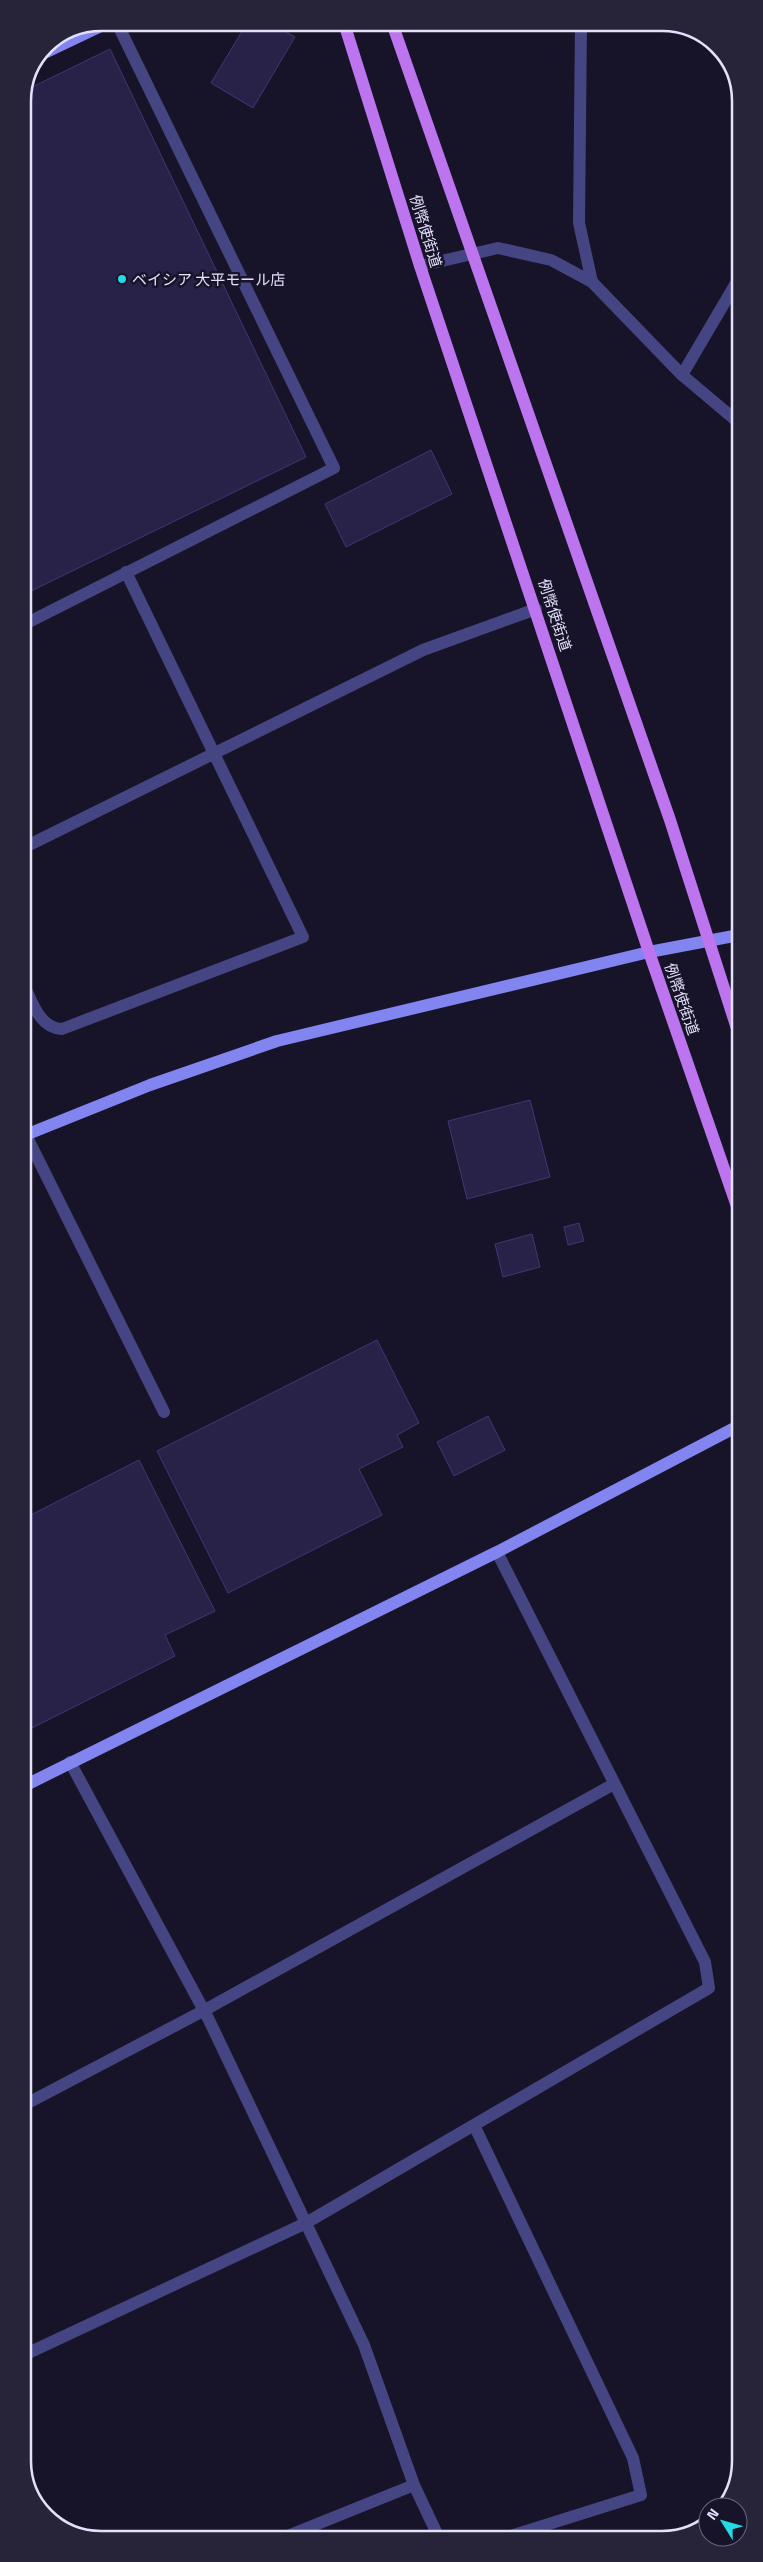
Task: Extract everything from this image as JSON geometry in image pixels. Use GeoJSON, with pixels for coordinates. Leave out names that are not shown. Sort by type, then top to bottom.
{"type":"FeatureCollection","features":[{"type":"Feature","properties":{"kind":"main road","name":"例幣使街道"},"geometry":{"type":"LineString","coordinates":[[347,31],[420,266],[649,952],[732,1192]]}},
{"type":"Feature","properties":{"kind":"main road"},"geometry":{"type":"LineString","coordinates":[[395,31],[666,810],[732,1013]]}},
{"type":"Feature","properties":{"kind":"street"},"geometry":{"type":"LineString","coordinates":[[31,621],[334,468],[121,31]]}},
{"type":"Feature","properties":{"kind":"street"},"geometry":{"type":"LineString","coordinates":[[580,31],[579,223],[592,282]]}},
{"type":"Feature","properties":{"kind":"street"},"geometry":{"type":"LineString","coordinates":[[59,46],[80,35]]}},
{"type":"Feature","properties":{"kind":"street"},"geometry":{"type":"LineString","coordinates":[[420,266],[498,248],[551,260],[592,282],[682,375],[732,416]]}},
{"type":"Feature","properties":{"kind":"street"},"geometry":{"type":"LineString","coordinates":[[682,375],[732,290]]}},
{"type":"Feature","properties":{"kind":"street"},"geometry":{"type":"LineString","coordinates":[[31,999],[41,1019],[52,1028],[62,1029],[303,937],[126,572]]}},
{"type":"Feature","properties":{"kind":"street"},"geometry":{"type":"LineString","coordinates":[[31,844],[423,650],[536,609]]}},
{"type":"Feature","properties":{"kind":"street"},"geometry":{"type":"LineString","coordinates":[[31,1132],[150,1085],[277,1041],[649,952],[732,936]]}},
{"type":"Feature","properties":{"kind":"street"},"geometry":{"type":"LineString","coordinates":[[31,1149],[164,1412]]}},
{"type":"Feature","properties":{"kind":"street"},"geometry":{"type":"LineString","coordinates":[[31,1782],[497,1552],[732,1429]]}},
{"type":"Feature","properties":{"kind":"street"},"geometry":{"type":"LineString","coordinates":[[31,2352],[306,2223],[709,1988],[705,1962],[497,1552]]}},
{"type":"Feature","properties":{"kind":"street"},"geometry":{"type":"LineString","coordinates":[[70,1762],[203,2011],[306,2223],[364,2345],[414,2485],[436,2531]]}},
{"type":"Feature","properties":{"kind":"street"},"geometry":{"type":"LineString","coordinates":[[31,2102],[203,2011],[614,1784]]}},
{"type":"Feature","properties":{"kind":"street"},"geometry":{"type":"LineString","coordinates":[[474,2125],[634,2458],[642,2495],[526,2531]]}},
{"type":"Feature","properties":{"kind":"street"},"geometry":{"type":"LineString","coordinates":[[300,2531],[414,2485]]}},
{"type":"Feature","properties":{"kind":"building"},"geometry":{"type":"Polygon","coordinates":[[[242,31],[284,31],[295,37],[253,108],[211,83],[242,31]]]}},
{"type":"Feature","properties":{"kind":"building","name":"ベイシア 大平モール店"},"geometry":{"type":"Polygon","coordinates":[[[110,49],[306,457],[31,591],[31,101],[33,86],[110,49]]]}},
{"type":"Feature","properties":{"kind":"building"},"geometry":{"type":"Polygon","coordinates":[[[431,450],[452,494],[346,547],[325,504],[431,450]]]}},
{"type":"Feature","properties":{"kind":"building"},"geometry":{"type":"Polygon","coordinates":[[[530,1100],[550,1177],[467,1199],[448,1121],[530,1100]]]}},
{"type":"Feature","properties":{"kind":"building"},"geometry":{"type":"Polygon","coordinates":[[[579,1223],[584,1241],[568,1245],[564,1227],[579,1223]]]}},
{"type":"Feature","properties":{"kind":"building"},"geometry":{"type":"Polygon","coordinates":[[[532,1234],[540,1267],[503,1277],[495,1244],[532,1234]]]}},
{"type":"Feature","properties":{"kind":"building"},"geometry":{"type":"Polygon","coordinates":[[[377,1340],[419,1423],[397,1435],[403,1447],[359,1469],[382,1515],[228,1593],[157,1451],[377,1340]]]}},
{"type":"Feature","properties":{"kind":"building"},"geometry":{"type":"Polygon","coordinates":[[[488,1416],[505,1450],[454,1476],[437,1442],[488,1416]]]}},
{"type":"Feature","properties":{"kind":"building"},"geometry":{"type":"Polygon","coordinates":[[[139,1460],[215,1611],[165,1635],[175,1656],[31,1728],[31,1515],[139,1460]]]}},
{"type":"Feature","properties":{"kind":"place","name":"ベイシア 大平モール店"},"geometry":{"type":"Point","coordinates":[122,279]}}]}
